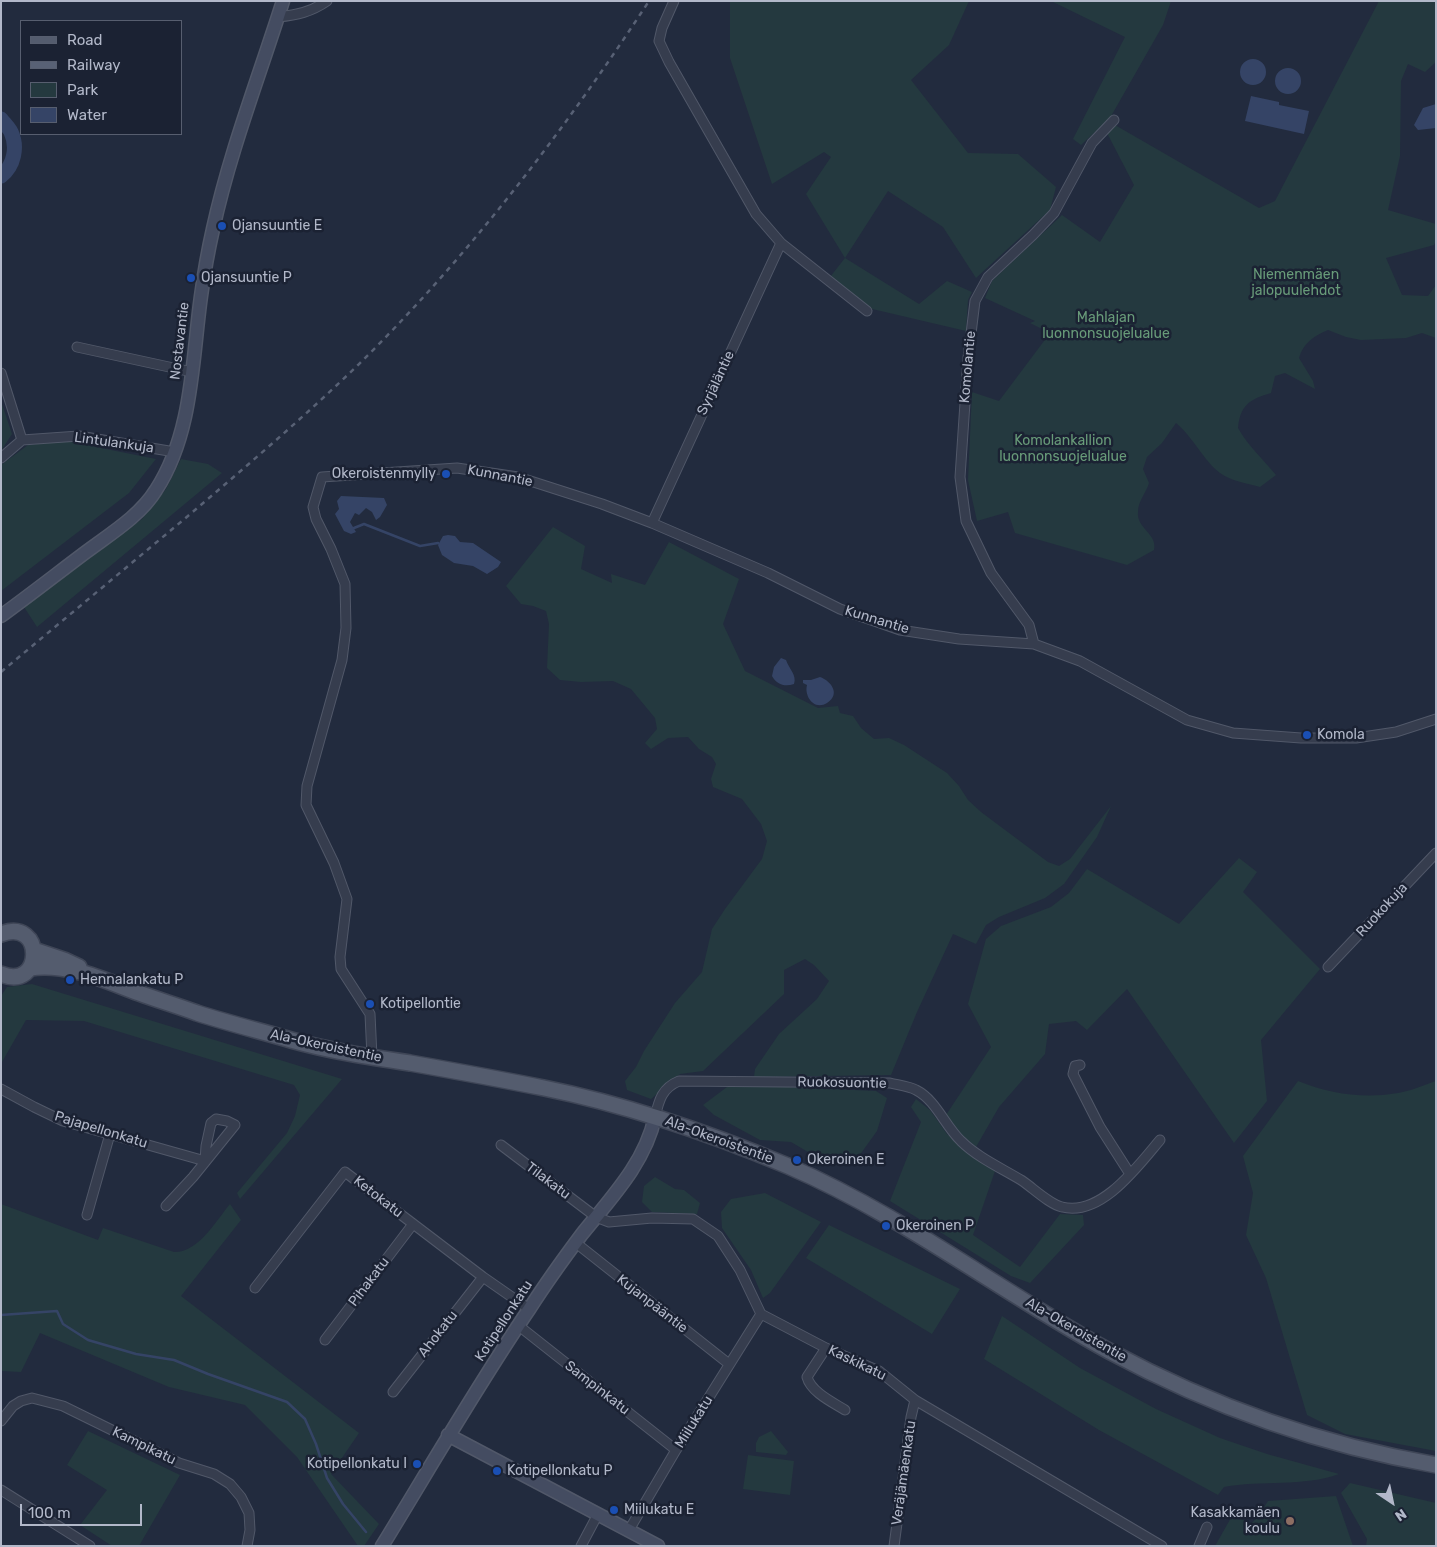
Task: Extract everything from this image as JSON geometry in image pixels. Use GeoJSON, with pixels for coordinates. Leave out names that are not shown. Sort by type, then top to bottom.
{"type":"FeatureCollection","features":[{"type":"Feature","properties":{"kind":"main road"},"geometry":{"type":"LineString","coordinates":[[2,975],[20,976],[30,968],[35,957],[28,938],[21,933],[3,933]]}},
{"type":"Feature","properties":{"kind":"main road","name":"Ala-Okeroistentie"},"geometry":{"type":"LineString","coordinates":[[34,950],[64,960],[100,979]]}},
{"type":"Feature","properties":{"kind":"main road","name":"Ala-Okeroistentie"},"geometry":{"type":"LineString","coordinates":[[30,968],[62,969],[100,979],[203,1015],[308,1044],[549,1089],[693,1129],[787,1166],[849,1195],[929,1240],[1106,1349],[1167,1381],[1230,1408],[1296,1432],[1363,1450],[1436,1465]]}},
{"type":"Feature","properties":{"kind":"street","name":"Nostavantie"},"geometry":{"type":"LineString","coordinates":[[1,616],[120,527],[156,491],[167,472],[183,424],[192,372],[201,295],[213,230],[228,168],[283,1]]}},
{"type":"Feature","properties":{"kind":"street"},"geometry":{"type":"LineString","coordinates":[[278,17],[298,15],[314,10],[326,1]]}},
{"type":"Feature","properties":{"kind":"street"},"geometry":{"type":"LineString","coordinates":[[674,1],[662,28],[659,41],[665,55],[756,214],[781,243],[867,311]]}},
{"type":"Feature","properties":{"kind":"street","name":"Komolantie"},"geometry":{"type":"LineString","coordinates":[[1034,644],[1029,625],[991,573],[966,521],[960,477],[968,358],[975,301],[988,278],[1054,213],[1092,143],[1114,120]]}},
{"type":"Feature","properties":{"kind":"street","name":"Syrjäläntie"},"geometry":{"type":"LineString","coordinates":[[652,523],[781,243]]}},
{"type":"Feature","properties":{"kind":"street"},"geometry":{"type":"LineString","coordinates":[[77,347],[192,372]]}},
{"type":"Feature","properties":{"kind":"street"},"geometry":{"type":"LineString","coordinates":[[1,373],[22,440],[1,458]]}},
{"type":"Feature","properties":{"kind":"street","name":"Lintulankuja"},"geometry":{"type":"LineString","coordinates":[[22,440],[79,436],[175,452]]}},
{"type":"Feature","properties":{"kind":"street","name":"Kunnantie"},"geometry":{"type":"LineString","coordinates":[[372,1057],[370,1014],[341,969],[340,956],[347,898],[334,863],[306,805],[307,786],[342,660],[346,628],[346,584],[316,519],[313,507],[322,477],[457,468],[518,477],[602,504],[652,523],[768,573],[840,609],[900,630],[959,639],[1034,644],[1080,661],[1187,720],[1233,733],[1301,738],[1356,738],[1396,732],[1436,719]]}},
{"type":"Feature","properties":{"kind":"street","name":"Ruokokuja"},"geometry":{"type":"LineString","coordinates":[[1328,967],[1436,853]]}},
{"type":"Feature","properties":{"kind":"street"},"geometry":{"type":"LineString","coordinates":[[1080,1065],[1076,1066],[1073,1074],[1100,1127],[1130,1174]]}},
{"type":"Feature","properties":{"kind":"street","name":"Ruokosuontie"},"geometry":{"type":"LineString","coordinates":[[655,1117],[658,1101],[663,1092],[670,1085],[679,1081],[890,1083],[915,1089],[924,1096],[960,1140],[972,1151],[1061,1207],[1078,1209],[1104,1198],[1130,1174],[1160,1140]]}},
{"type":"Feature","properties":{"kind":"street","name":"Pajapellonkatu"},"geometry":{"type":"LineString","coordinates":[[1,1089],[63,1121],[205,1161]]}},
{"type":"Feature","properties":{"kind":"street","name":"Kotipellonkatu"},"geometry":{"type":"LineString","coordinates":[[382,1546],[448,1435],[529,1309],[640,1158],[651,1134],[655,1117]]}},
{"type":"Feature","properties":{"kind":"street"},"geometry":{"type":"LineString","coordinates":[[166,1206],[205,1161],[235,1125],[227,1120],[216,1119],[211,1123],[208,1130],[205,1161]]}},
{"type":"Feature","properties":{"kind":"street"},"geometry":{"type":"LineString","coordinates":[[88,1215],[110,1134]]}},
{"type":"Feature","properties":{"kind":"street","name":"Tilakatu"},"geometry":{"type":"LineString","coordinates":[[500,1145],[596,1217]]}},
{"type":"Feature","properties":{"kind":"street","name":"Ketokatu"},"geometry":{"type":"LineString","coordinates":[[255,1288],[345,1172],[483,1277],[529,1309]]}},
{"type":"Feature","properties":{"kind":"street"},"geometry":{"type":"LineString","coordinates":[[596,1217],[609,1222],[652,1218],[693,1219],[718,1236],[740,1270],[761,1314]]}},
{"type":"Feature","properties":{"kind":"street","name":"Pihakatu"},"geometry":{"type":"LineString","coordinates":[[325,1340],[413,1224]]}},
{"type":"Feature","properties":{"kind":"street","name":"Kujanpääntie"},"geometry":{"type":"LineString","coordinates":[[576,1243],[729,1364]]}},
{"type":"Feature","properties":{"kind":"street","name":"Ahokatu"},"geometry":{"type":"LineString","coordinates":[[393,1392],[483,1277]]}},
{"type":"Feature","properties":{"kind":"street","name":"Kaskikatu"},"geometry":{"type":"LineString","coordinates":[[761,1314],[826,1348],[879,1371],[915,1400],[1162,1546]]}},
{"type":"Feature","properties":{"kind":"street","name":"Miilukatu"},"geometry":{"type":"LineString","coordinates":[[629,1530],[676,1450],[761,1314]]}},
{"type":"Feature","properties":{"kind":"street","name":"Sampinkatu"},"geometry":{"type":"LineString","coordinates":[[519,1326],[676,1450]]}},
{"type":"Feature","properties":{"kind":"street"},"geometry":{"type":"LineString","coordinates":[[826,1348],[807,1377],[809,1383],[821,1394],[845,1410]]}},
{"type":"Feature","properties":{"kind":"street","name":"Kampikatu"},"geometry":{"type":"LineString","coordinates":[[1,1421],[13,1406],[21,1401],[32,1398],[64,1406],[180,1463],[214,1474],[230,1484],[241,1497],[249,1513],[250,1530],[247,1546]]}},
{"type":"Feature","properties":{"kind":"street","name":"Veräjämäenkatu"},"geometry":{"type":"LineString","coordinates":[[894,1546],[915,1400]]}},
{"type":"Feature","properties":{"kind":"street"},"geometry":{"type":"LineString","coordinates":[[448,1435],[658,1546]]}},
{"type":"Feature","properties":{"kind":"street"},"geometry":{"type":"LineString","coordinates":[[1,1490],[90,1546]]}},
{"type":"Feature","properties":{"kind":"street"},"geometry":{"type":"LineString","coordinates":[[581,1546],[598,1514]]}},
{"type":"Feature","properties":{"kind":"street"},"geometry":{"type":"LineString","coordinates":[[1198,1546],[1208,1527]]}},
{"type":"Feature","properties":{"kind":"green space"},"geometry":{"type":"Polygon","coordinates":[[[730,1],[969,1],[949,45],[911,80],[968,153],[1018,154],[1056,187],[1050,210],[976,278],[943,227],[888,191],[845,258],[806,194],[831,157],[824,152],[772,184],[730,58],[730,1]]]}},
{"type":"Feature","properties":{"kind":"green space"},"geometry":{"type":"Polygon","coordinates":[[[1051,1],[1171,1],[1163,25],[1110,118],[1081,145],[1073,139],[1125,37],[1051,1]]]}},
{"type":"Feature","properties":{"kind":"green space"},"geometry":{"type":"Polygon","coordinates":[[[1379,1],[1436,1],[1436,62],[1425,72],[1408,64],[1401,81],[1400,156],[1388,210],[1436,224],[1436,241],[1434,245],[1386,258],[1402,295],[1428,296],[1436,285],[1436,338],[1422,333],[1406,338],[1361,340],[1328,330],[1310,341],[1303,348],[1299,358],[1313,381],[1315,389],[1285,373],[1275,376],[1271,393],[1247,404],[1241,414],[1238,428],[1242,435],[1276,475],[1260,487],[1234,480],[1220,473],[1176,423],[1162,443],[1147,457],[1143,469],[1149,483],[1139,504],[1138,518],[1153,540],[1154,550],[1127,565],[1015,533],[1008,512],[977,521],[968,480],[972,392],[999,401],[1050,333],[1030,323],[1035,321],[985,298],[992,281],[1062,215],[1100,242],[1134,185],[1107,133],[1115,125],[1259,208],[1275,201],[1379,1]]]}},
{"type":"Feature","properties":{"kind":"green space"},"geometry":{"type":"Polygon","coordinates":[[[845,258],[919,304],[947,281],[972,292],[968,300],[966,331],[868,308],[830,277],[845,258]]]}},
{"type":"Feature","properties":{"kind":"green space"},"geometry":{"type":"Polygon","coordinates":[[[1,401],[12,434],[1,451],[1,401]]]}},
{"type":"Feature","properties":{"kind":"green space"},"geometry":{"type":"Polygon","coordinates":[[[66,441],[156,459],[129,493],[1,591],[1,465],[28,445],[66,441]]]}},
{"type":"Feature","properties":{"kind":"green space"},"geometry":{"type":"Polygon","coordinates":[[[181,459],[208,464],[222,473],[37,627],[24,607],[142,519],[166,489],[181,459]]]}},
{"type":"Feature","properties":{"kind":"green space"},"geometry":{"type":"Polygon","coordinates":[[[553,527],[585,546],[581,569],[612,583],[611,574],[645,585],[669,542],[739,579],[723,624],[745,671],[818,708],[838,706],[840,713],[853,716],[861,728],[874,739],[889,738],[904,745],[947,773],[968,800],[981,812],[1048,862],[1059,866],[1070,859],[1111,806],[1097,837],[1064,884],[1045,898],[999,917],[986,925],[976,944],[953,934],[917,1012],[891,1075],[754,1077],[755,1069],[779,1034],[817,999],[829,981],[814,965],[805,959],[784,970],[784,994],[703,1071],[680,1074],[651,1099],[627,1090],[625,1081],[636,1067],[644,1051],[675,1003],[702,972],[712,929],[762,859],[767,841],[761,824],[742,799],[713,787],[711,779],[716,764],[712,757],[699,749],[688,737],[668,738],[651,749],[645,743],[657,729],[655,718],[631,689],[613,681],[581,682],[560,680],[547,668],[549,624],[546,611],[521,604],[506,586],[553,527]]]}},
{"type":"Feature","properties":{"kind":"green space"},"geometry":{"type":"Polygon","coordinates":[[[1239,858],[1257,872],[1243,892],[1320,969],[1261,1040],[1267,1101],[1234,1143],[1127,989],[1087,1030],[1076,1021],[1049,1024],[1045,1054],[999,1107],[976,1147],[964,1137],[946,1115],[991,1047],[968,1004],[986,939],[1001,926],[1051,907],[1069,893],[1087,869],[1179,924],[1239,858]]]}},
{"type":"Feature","properties":{"kind":"green space"},"geometry":{"type":"Polygon","coordinates":[[[32,984],[342,1079],[240,1199],[237,1193],[287,1133],[295,1116],[300,1095],[294,1085],[84,1021],[26,1020],[2,1062],[1,996],[7,987],[32,984]]]}},
{"type":"Feature","properties":{"kind":"green space"},"geometry":{"type":"Polygon","coordinates":[[[1298,1081],[1322,1089],[1347,1094],[1385,1095],[1403,1092],[1436,1081],[1436,1451],[1345,1434],[1307,1415],[1266,1278],[1246,1235],[1253,1193],[1243,1156],[1298,1081]]]}},
{"type":"Feature","properties":{"kind":"green space"},"geometry":{"type":"Polygon","coordinates":[[[744,1085],[876,1091],[887,1098],[877,1131],[854,1163],[825,1162],[791,1142],[760,1140],[714,1115],[703,1105],[727,1087],[744,1085]]]}},
{"type":"Feature","properties":{"kind":"green space"},"geometry":{"type":"Polygon","coordinates":[[[916,1099],[930,1110],[947,1134],[975,1158],[995,1171],[973,1235],[1020,1267],[1060,1214],[1083,1215],[1084,1225],[1030,1283],[1011,1276],[890,1201],[921,1122],[911,1107],[916,1099]]]}},
{"type":"Feature","properties":{"kind":"green space"},"geometry":{"type":"Polygon","coordinates":[[[655,1177],[675,1189],[684,1190],[700,1203],[697,1214],[652,1212],[642,1202],[644,1186],[655,1177]]]}},
{"type":"Feature","properties":{"kind":"green space"},"geometry":{"type":"Polygon","coordinates":[[[765,1193],[821,1222],[770,1293],[763,1298],[751,1270],[722,1228],[721,1212],[731,1199],[765,1193]]]}},
{"type":"Feature","properties":{"kind":"green space"},"geometry":{"type":"Polygon","coordinates":[[[1,1204],[98,1240],[103,1228],[174,1252],[183,1251],[199,1242],[230,1204],[241,1220],[181,1296],[359,1433],[331,1474],[379,1524],[364,1546],[358,1546],[297,1457],[245,1405],[169,1387],[40,1333],[21,1372],[1,1371],[1,1204]]]}},
{"type":"Feature","properties":{"kind":"green space"},"geometry":{"type":"Polygon","coordinates":[[[829,1225],[960,1289],[932,1334],[806,1258],[829,1225]]]}},
{"type":"Feature","properties":{"kind":"green space"},"geometry":{"type":"Polygon","coordinates":[[[1002,1316],[1080,1368],[1156,1409],[1220,1438],[1267,1454],[1339,1474],[1311,1481],[1224,1487],[1218,1495],[1099,1430],[984,1359],[1002,1316]]]}},
{"type":"Feature","properties":{"kind":"green space"},"geometry":{"type":"Polygon","coordinates":[[[88,1431],[180,1475],[139,1546],[112,1546],[80,1525],[107,1490],[67,1465],[88,1431]]]}},
{"type":"Feature","properties":{"kind":"green space"},"geometry":{"type":"Polygon","coordinates":[[[771,1431],[788,1452],[786,1455],[756,1452],[756,1443],[759,1437],[771,1431]]]}},
{"type":"Feature","properties":{"kind":"green space"},"geometry":{"type":"Polygon","coordinates":[[[748,1455],[794,1461],[790,1495],[743,1489],[748,1455]]]}},
{"type":"Feature","properties":{"kind":"green space"},"geometry":{"type":"Polygon","coordinates":[[[1350,1483],[1436,1503],[1436,1546],[1366,1546],[1367,1539],[1341,1493],[1350,1483]]]}},
{"type":"Feature","properties":{"kind":"green space","name":"Kasakkamäen koulu"},"geometry":{"type":"Polygon","coordinates":[[[1336,1496],[1353,1546],[1215,1546],[1232,1516],[1252,1523],[1268,1501],[1336,1496]]]}},
{"type":"Feature","properties":{"kind":"water"},"geometry":{"type":"Polygon","coordinates":[[[1253,59],[1262,63],[1266,72],[1262,81],[1253,85],[1244,81],[1240,72],[1244,63],[1253,59]]]}},
{"type":"Feature","properties":{"kind":"water"},"geometry":{"type":"Polygon","coordinates":[[[1288,68],[1297,72],[1301,81],[1297,90],[1288,94],[1279,90],[1275,81],[1279,72],[1288,68]]]}},
{"type":"Feature","properties":{"kind":"water"},"geometry":{"type":"Polygon","coordinates":[[[1251,96],[1279,102],[1279,105],[1309,111],[1304,134],[1245,121],[1251,96]]]}},
{"type":"Feature","properties":{"kind":"water"},"geometry":{"type":"Polygon","coordinates":[[[1436,104],[1436,128],[1418,130],[1414,125],[1423,108],[1436,104]]]}},
{"type":"Feature","properties":{"kind":"water"},"geometry":{"type":"Polygon","coordinates":[[[341,496],[384,498],[387,505],[376,520],[372,512],[366,508],[359,515],[355,513],[350,522],[356,532],[351,534],[344,531],[335,514],[339,509],[337,501],[341,496]]]}},
{"type":"Feature","properties":{"kind":"water"},"geometry":{"type":"Polygon","coordinates":[[[443,536],[455,536],[460,542],[473,543],[501,562],[498,567],[487,574],[473,566],[454,563],[442,555],[438,545],[443,536]]]}},
{"type":"Feature","properties":{"kind":"water"},"geometry":{"type":"Polygon","coordinates":[[[781,658],[786,660],[792,672],[794,684],[782,684],[772,676],[774,667],[781,658]]]}},
{"type":"Feature","properties":{"kind":"water"},"geometry":{"type":"Polygon","coordinates":[[[820,677],[828,681],[834,692],[827,703],[818,705],[814,704],[809,698],[806,689],[807,685],[803,683],[803,680],[820,677]]]}},
{"type":"Feature","properties":{"kind":"waterway"},"geometry":{"type":"LineString","coordinates":[[1,119],[11,132],[14,144],[12,162],[1,176]]}},
{"type":"Feature","properties":{"kind":"waterway"},"geometry":{"type":"LineString","coordinates":[[354,528],[364,524],[420,546],[438,543]]}},
{"type":"Feature","properties":{"kind":"waterway"},"geometry":{"type":"LineString","coordinates":[[1,1315],[57,1311],[63,1324],[88,1340],[136,1354],[174,1360],[287,1402],[305,1419],[316,1444],[327,1478],[343,1504],[366,1532]]}},
{"type":"Feature","properties":{"kind":"railway"},"geometry":{"type":"LineString","coordinates":[[1,672],[272,444],[358,365],[399,323],[476,236],[549,145],[649,1]]}},
{"type":"Feature","properties":{"kind":"place","name":"Ojansuuntie E"},"geometry":{"type":"Point","coordinates":[222,226]}},
{"type":"Feature","properties":{"kind":"place","name":"Ojansuuntie P"},"geometry":{"type":"Point","coordinates":[191,278]}},
{"type":"Feature","properties":{"kind":"place","name":"Okeroistenmylly"},"geometry":{"type":"Point","coordinates":[446,474]}},
{"type":"Feature","properties":{"kind":"place","name":"Komola"},"geometry":{"type":"Point","coordinates":[1307,735]}},
{"type":"Feature","properties":{"kind":"place","name":"Hennalankatu P"},"geometry":{"type":"Point","coordinates":[70,980]}},
{"type":"Feature","properties":{"kind":"place","name":"Kotipellontie"},"geometry":{"type":"Point","coordinates":[370,1004]}},
{"type":"Feature","properties":{"kind":"place","name":"Okeroinen E"},"geometry":{"type":"Point","coordinates":[797,1160]}},
{"type":"Feature","properties":{"kind":"place","name":"Okeroinen P"},"geometry":{"type":"Point","coordinates":[886,1226]}},
{"type":"Feature","properties":{"kind":"place","name":"Kotipellonkatu I"},"geometry":{"type":"Point","coordinates":[417,1464]}},
{"type":"Feature","properties":{"kind":"place","name":"Kotipellonkatu P"},"geometry":{"type":"Point","coordinates":[497,1471]}},
{"type":"Feature","properties":{"kind":"place","name":"Miilukatu E"},"geometry":{"type":"Point","coordinates":[614,1510]}},
{"type":"Feature","properties":{"kind":"place","name":"Kasakkamäen koulu"},"geometry":{"type":"Point","coordinates":[1290,1521]}},
{"type":"Feature","properties":{"kind":"park label","name":"Niemenmäen jalopuulehdot"},"geometry":{"type":"Point","coordinates":[1296,284]}},
{"type":"Feature","properties":{"kind":"park label","name":"Mahlajan luonnonsuojelualue"},"geometry":{"type":"Point","coordinates":[1106,326]}},
{"type":"Feature","properties":{"kind":"park label","name":"Komolankallion luonnonsuojelualue"},"geometry":{"type":"Point","coordinates":[1063,450]}}]}
